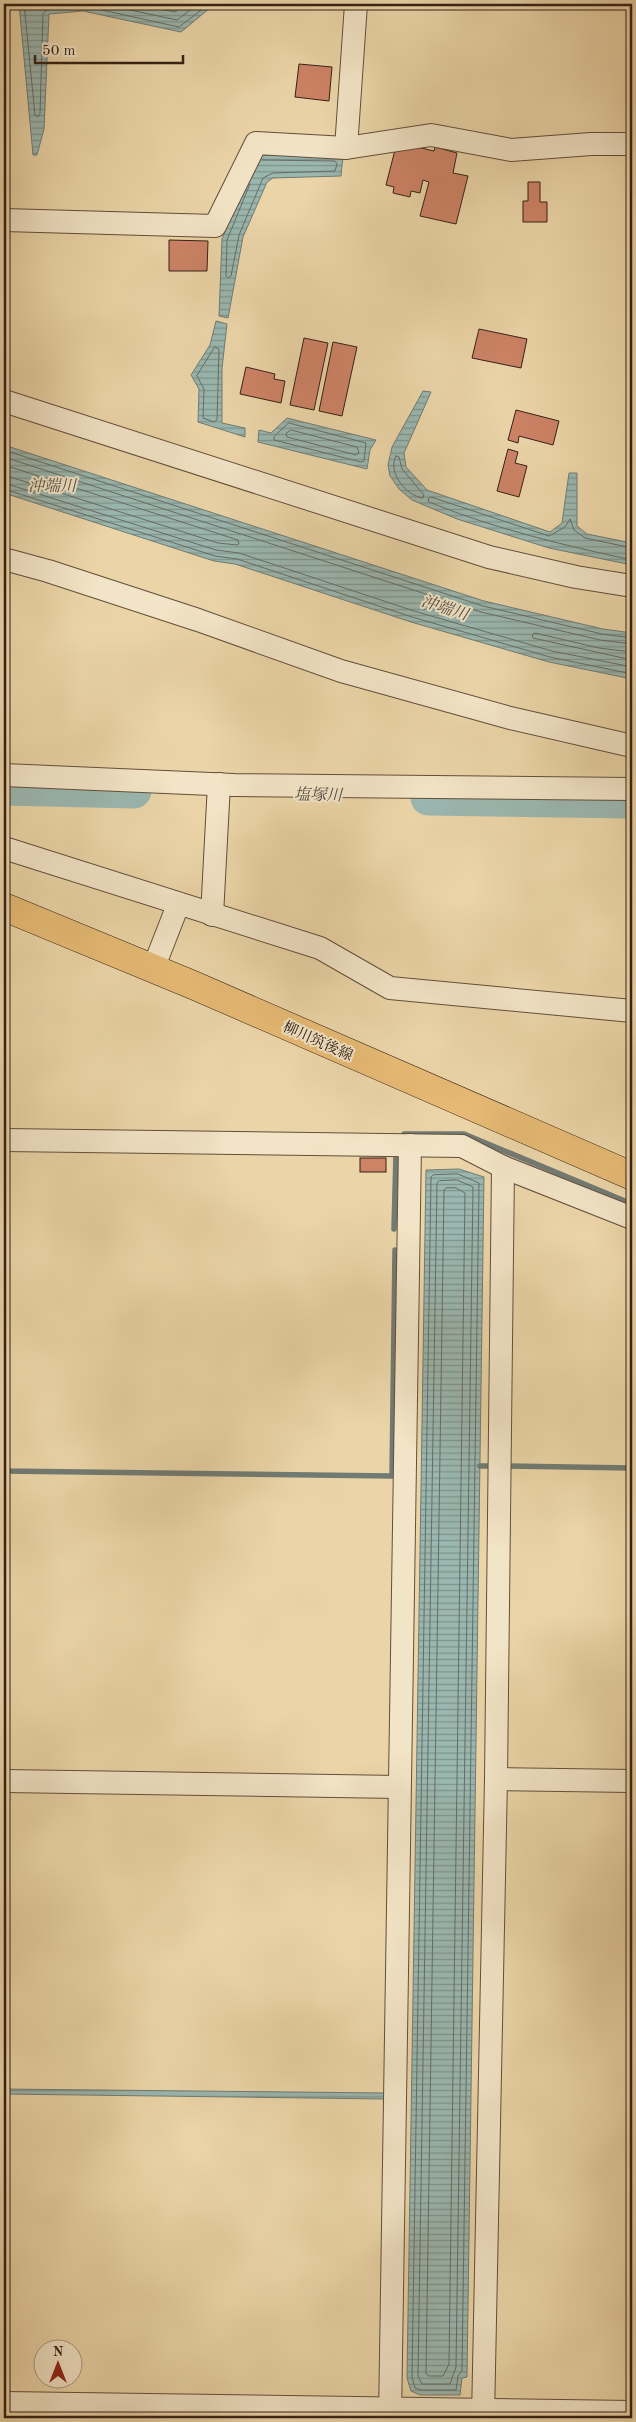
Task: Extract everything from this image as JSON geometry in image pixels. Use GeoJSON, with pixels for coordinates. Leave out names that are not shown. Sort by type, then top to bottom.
{"type":"FeatureCollection","features":[{"type":"Feature","properties":{"kind":"main road","name":"柳川筑後線"},"geometry":{"type":"LineString","coordinates":[[4,907],[153,969],[632,1176]]}},
{"type":"Feature","properties":{"kind":"street"},"geometry":{"type":"LineString","coordinates":[[346,148],[356,4]]}},
{"type":"Feature","properties":{"kind":"street"},"geometry":{"type":"LineString","coordinates":[[4,220],[215,226],[256,143],[346,148],[431,135],[511,150],[591,144],[632,144]]}},
{"type":"Feature","properties":{"kind":"street"},"geometry":{"type":"LineString","coordinates":[[4,401],[489,558],[576,577],[632,586]]}},
{"type":"Feature","properties":{"kind":"street"},"geometry":{"type":"LineString","coordinates":[[4,559],[48,571],[170,611],[341,671],[510,718],[632,746]]}},
{"type":"Feature","properties":{"kind":"street"},"geometry":{"type":"LineString","coordinates":[[4,774],[219,784],[632,789]]}},
{"type":"Feature","properties":{"kind":"street"},"geometry":{"type":"LineString","coordinates":[[212,915],[219,784]]}},
{"type":"Feature","properties":{"kind":"street"},"geometry":{"type":"LineString","coordinates":[[4,848],[178,905],[320,948],[390,988],[632,1011]]}},
{"type":"Feature","properties":{"kind":"street"},"geometry":{"type":"LineString","coordinates":[[153,969],[178,905]]}},
{"type":"Feature","properties":{"kind":"street"},"geometry":{"type":"LineString","coordinates":[[4,1140],[462,1146],[503,1167],[632,1218]]}},
{"type":"Feature","properties":{"kind":"street"},"geometry":{"type":"LineString","coordinates":[[396,2412],[400,1787],[410,1145]]}},
{"type":"Feature","properties":{"kind":"street"},"geometry":{"type":"LineString","coordinates":[[478,2413],[496,1779],[503,1167]]}},
{"type":"Feature","properties":{"kind":"street"},"geometry":{"type":"LineString","coordinates":[[496,1779],[632,1781]]}},
{"type":"Feature","properties":{"kind":"street"},"geometry":{"type":"LineString","coordinates":[[4,1781],[400,1787]]}},
{"type":"Feature","properties":{"kind":"street"},"geometry":{"type":"LineString","coordinates":[[4,2403],[396,2412],[632,2412]]}},
{"type":"Feature","properties":{"kind":"water"},"geometry":{"type":"Polygon","coordinates":[[[19,4],[268,4],[265,7],[210,8],[181,32],[83,11],[49,14],[44,129],[37,155],[33,155],[19,4]]]}},
{"type":"Feature","properties":{"kind":"water"},"geometry":{"type":"Polygon","coordinates":[[[256,155],[343,156],[341,176],[273,178],[267,182],[243,237],[228,318],[219,316],[222,239],[256,155]]]}},
{"type":"Feature","properties":{"kind":"water"},"geometry":{"type":"Polygon","coordinates":[[[216,321],[227,324],[222,368],[222,423],[245,428],[245,437],[198,422],[199,389],[191,375],[210,345],[216,321]]]}},
{"type":"Feature","properties":{"kind":"water"},"geometry":{"type":"Polygon","coordinates":[[[423,391],[431,392],[404,453],[406,467],[427,490],[550,532],[562,523],[569,473],[577,473],[577,526],[587,534],[632,543],[632,565],[549,548],[457,519],[412,500],[399,489],[390,476],[388,465],[392,447],[423,391]]]}},
{"type":"Feature","properties":{"kind":"water"},"geometry":{"type":"Polygon","coordinates":[[[287,418],[376,440],[370,450],[367,469],[258,442],[259,430],[271,433],[287,418]]]}},
{"type":"Feature","properties":{"kind":"water","name":"沖端川"},"geometry":{"type":"Polygon","coordinates":[[[4,445],[484,601],[603,629],[632,633],[632,679],[549,662],[411,622],[235,564],[214,561],[4,493],[4,445]]]}},
{"type":"Feature","properties":{"kind":"water"},"geometry":{"type":"Polygon","coordinates":[[[459,1169],[484,1177],[467,2377],[462,2378],[460,2395],[420,2395],[411,2391],[407,2378],[426,1170],[459,1169]]]}},
{"type":"Feature","properties":{"kind":"water"},"geometry":{"type":"Polygon","coordinates":[[[4,2089],[386,2093],[386,2099],[4,2094],[4,2089]]]}},
{"type":"Feature","properties":{"kind":"building"},"geometry":{"type":"Polygon","coordinates":[[[299,64],[332,67],[329,101],[295,97],[299,64]]]}},
{"type":"Feature","properties":{"kind":"building"},"geometry":{"type":"Polygon","coordinates":[[[409,145],[434,151],[435,147],[457,153],[453,173],[468,176],[456,224],[420,216],[429,182],[423,180],[420,193],[411,191],[410,197],[393,193],[394,187],[386,185],[396,146],[409,145]]]}},
{"type":"Feature","properties":{"kind":"building"},"geometry":{"type":"Polygon","coordinates":[[[528,182],[540,182],[540,202],[547,202],[547,222],[523,222],[523,201],[528,201],[528,182]]]}},
{"type":"Feature","properties":{"kind":"building"},"geometry":{"type":"Polygon","coordinates":[[[169,240],[208,241],[207,271],[169,271],[169,240]]]}},
{"type":"Feature","properties":{"kind":"building"},"geometry":{"type":"Polygon","coordinates":[[[479,329],[527,339],[521,368],[472,358],[479,329]]]}},
{"type":"Feature","properties":{"kind":"building"},"geometry":{"type":"Polygon","coordinates":[[[304,338],[328,343],[314,410],[290,405],[304,338]]]}},
{"type":"Feature","properties":{"kind":"building"},"geometry":{"type":"Polygon","coordinates":[[[333,342],[357,347],[342,416],[319,411],[333,342]]]}},
{"type":"Feature","properties":{"kind":"building"},"geometry":{"type":"Polygon","coordinates":[[[246,367],[275,374],[274,379],[285,381],[281,403],[240,394],[246,367]]]}},
{"type":"Feature","properties":{"kind":"building"},"geometry":{"type":"Polygon","coordinates":[[[516,410],[559,421],[553,445],[519,436],[518,443],[508,440],[516,410]]]}},
{"type":"Feature","properties":{"kind":"building"},"geometry":{"type":"Polygon","coordinates":[[[508,449],[518,452],[515,463],[527,466],[519,497],[497,491],[508,449]]]}},
{"type":"Feature","properties":{"kind":"building"},"geometry":{"type":"Polygon","coordinates":[[[360,1158],[386,1158],[386,1172],[360,1172],[360,1158]]]}},
{"type":"Feature","properties":{"kind":"waterway","name":"塩塚川"},"geometry":{"type":"LineString","coordinates":[[4,788],[134,791]]}},
{"type":"Feature","properties":{"kind":"waterway","name":"塩塚川"},"geometry":{"type":"LineString","coordinates":[[428,798],[632,801]]}},
{"type":"Feature","properties":{"kind":"waterway"},"geometry":{"type":"LineString","coordinates":[[404,1134],[464,1134],[632,1204]]}},
{"type":"Feature","properties":{"kind":"waterway"},"geometry":{"type":"LineString","coordinates":[[394,1229],[396,1154]]}},
{"type":"Feature","properties":{"kind":"waterway"},"geometry":{"type":"LineString","coordinates":[[4,1471],[392,1476],[395,1250]]}},
{"type":"Feature","properties":{"kind":"waterway"},"geometry":{"type":"LineString","coordinates":[[480,1466],[495,1466]]}},
{"type":"Feature","properties":{"kind":"waterway"},"geometry":{"type":"LineString","coordinates":[[504,1466],[632,1468]]}}]}
